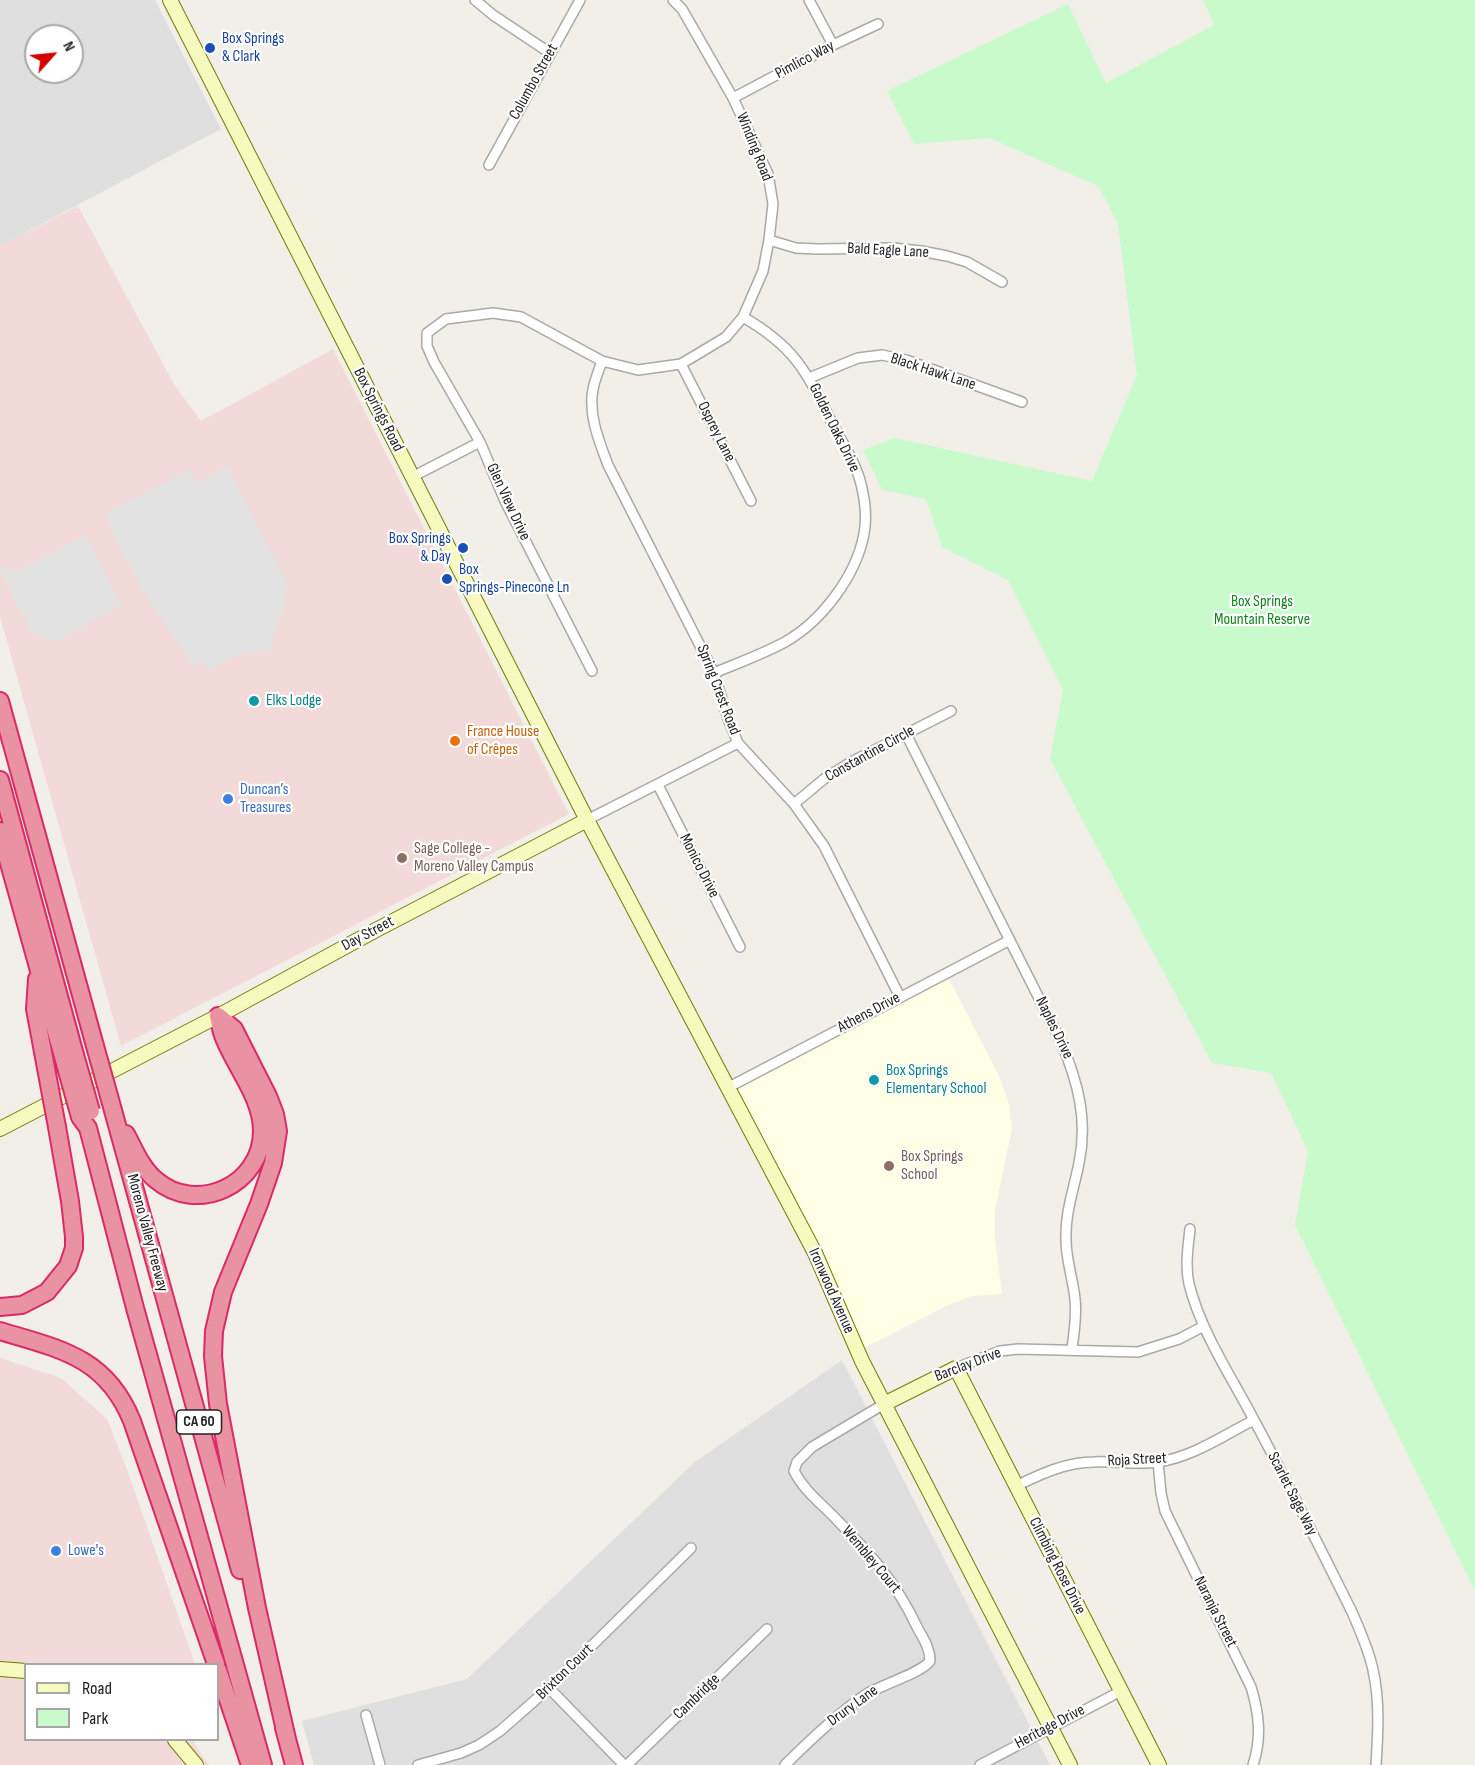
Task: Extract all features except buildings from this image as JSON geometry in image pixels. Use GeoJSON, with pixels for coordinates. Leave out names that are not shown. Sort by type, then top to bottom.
{"type":"FeatureCollection","features":[{"type":"Feature","properties":{"kind":"highway","name":"Moreno Valley Freeway"},"geometry":{"type":"LineString","coordinates":[[0,701],[294,1765]]}},
{"type":"Feature","properties":{"kind":"highway"},"geometry":{"type":"LineString","coordinates":[[0,780],[70,1057]]}},
{"type":"Feature","properties":{"kind":"highway","name":"Moreno Valley Freeway"},"geometry":{"type":"LineString","coordinates":[[0,831],[37,966],[70,1057],[135,1308],[263,1765]]}},
{"type":"Feature","properties":{"kind":"highway"},"geometry":{"type":"LineString","coordinates":[[0,1307],[22,1305],[47,1292],[68,1266],[74,1248],[70,1201],[35,1009],[37,966]]}},
{"type":"Feature","properties":{"kind":"highway"},"geometry":{"type":"LineString","coordinates":[[110,1100],[141,1161],[151,1175],[163,1185],[183,1195],[194,1196],[214,1193],[236,1183],[256,1160],[260,1146],[261,1117],[223,1036],[218,1016]]}},
{"type":"Feature","properties":{"kind":"highway"},"geometry":{"type":"LineString","coordinates":[[218,1016],[234,1029],[268,1096],[278,1131],[277,1148],[270,1173],[223,1292],[214,1331],[213,1356],[218,1404],[256,1608],[287,1739]]}},
{"type":"Feature","properties":{"kind":"highway"},"geometry":{"type":"LineString","coordinates":[[0,1330],[76,1357],[92,1366],[117,1390],[132,1421],[215,1663]]}},
{"type":"Feature","properties":{"kind":"highway"},"geometry":{"type":"LineString","coordinates":[[219,1673],[250,1765]]}},
{"type":"Feature","properties":{"kind":"main road","name":"Box Springs Road"},"geometry":{"type":"LineString","coordinates":[[170,0],[587,820]]}},
{"type":"Feature","properties":{"kind":"main road","name":"Day Street"},"geometry":{"type":"LineString","coordinates":[[0,1129],[587,820]]}},
{"type":"Feature","properties":{"kind":"main road","name":"Ironwood Avenue"},"geometry":{"type":"LineString","coordinates":[[587,820],[815,1254],[862,1361],[1070,1765]]}},
{"type":"Feature","properties":{"kind":"main road","name":"Barclay Drive"},"geometry":{"type":"LineString","coordinates":[[884,1404],[956,1368]]}},
{"type":"Feature","properties":{"kind":"main road","name":"Climbing Rose Drive"},"geometry":{"type":"LineString","coordinates":[[956,1368],[1159,1765]]}},
{"type":"Feature","properties":{"kind":"main road"},"geometry":{"type":"LineString","coordinates":[[0,1669],[24,1671]]}},
{"type":"Feature","properties":{"kind":"main road"},"geometry":{"type":"LineString","coordinates":[[176,1741],[196,1765]]}},
{"type":"Feature","properties":{"kind":"street"},"geometry":{"type":"LineString","coordinates":[[475,0],[493,15],[550,53]]}},
{"type":"Feature","properties":{"kind":"street","name":"Columbo Street"},"geometry":{"type":"LineString","coordinates":[[489,165],[580,0]]}},
{"type":"Feature","properties":{"kind":"street","name":"Winding Road"},"geometry":{"type":"LineString","coordinates":[[427,333],[446,319],[494,313],[521,317],[602,361],[638,370],[681,364],[726,337],[743,317],[763,271],[769,240],[772,204],[768,174],[733,98],[682,9],[673,0]]}},
{"type":"Feature","properties":{"kind":"street"},"geometry":{"type":"LineString","coordinates":[[809,0],[833,45]]}},
{"type":"Feature","properties":{"kind":"street","name":"Pimlico Way"},"geometry":{"type":"LineString","coordinates":[[733,98],[878,24]]}},
{"type":"Feature","properties":{"kind":"street","name":"Bald Eagle Lane"},"geometry":{"type":"LineString","coordinates":[[769,240],[807,249],[892,248],[938,254],[967,262],[1002,282]]}},
{"type":"Feature","properties":{"kind":"street","name":"Golden Oaks Drive"},"geometry":{"type":"LineString","coordinates":[[714,673],[786,642],[825,610],[857,559],[864,533],[866,510],[861,482],[809,378],[796,357],[779,341],[743,317]]}},
{"type":"Feature","properties":{"kind":"street","name":"Glen View Drive"},"geometry":{"type":"LineString","coordinates":[[427,333],[427,346],[434,362],[480,442],[505,501],[592,672]]}},
{"type":"Feature","properties":{"kind":"street","name":"Black Hawk Lane"},"geometry":{"type":"LineString","coordinates":[[809,378],[858,358],[882,356],[906,360],[1022,402]]}},
{"type":"Feature","properties":{"kind":"street","name":"Spring Crest Road"},"geometry":{"type":"LineString","coordinates":[[602,361],[593,390],[592,409],[596,435],[608,465],[714,673],[738,743],[794,804],[824,846],[900,997]]}},
{"type":"Feature","properties":{"kind":"street","name":"Osprey Lane"},"geometry":{"type":"LineString","coordinates":[[681,364],[751,501]]}},
{"type":"Feature","properties":{"kind":"street"},"geometry":{"type":"LineString","coordinates":[[412,477],[480,442]]}},
{"type":"Feature","properties":{"kind":"street","name":"Constantine Circle"},"geometry":{"type":"LineString","coordinates":[[794,804],[824,779],[851,762],[951,711]]}},
{"type":"Feature","properties":{"kind":"street","name":"Naples Drive"},"geometry":{"type":"LineString","coordinates":[[906,734],[1073,1068],[1082,1114],[1083,1140],[1066,1215],[1066,1241],[1076,1318],[1072,1349]]}},
{"type":"Feature","properties":{"kind":"street","name":"Day Street"},"geometry":{"type":"LineString","coordinates":[[587,820],[738,743]]}},
{"type":"Feature","properties":{"kind":"street","name":"Monico Drive"},"geometry":{"type":"LineString","coordinates":[[658,785],[740,947]]}},
{"type":"Feature","properties":{"kind":"street","name":"Athens Drive"},"geometry":{"type":"LineString","coordinates":[[729,1087],[1010,940]]}},
{"type":"Feature","properties":{"kind":"street","name":"Scarlet Sage Way"},"geometry":{"type":"LineString","coordinates":[[1190,1229],[1187,1254],[1188,1281],[1204,1326],[1352,1612],[1364,1642],[1373,1669],[1377,1697],[1376,1765]]}},
{"type":"Feature","properties":{"kind":"street","name":"Barclay Drive"},"geometry":{"type":"LineString","coordinates":[[956,1368],[1000,1351],[1018,1349],[1138,1352],[1179,1339],[1204,1326]]}},
{"type":"Feature","properties":{"kind":"street","name":"Barclay Drive"},"geometry":{"type":"LineString","coordinates":[[794,1471],[796,1462],[812,1447],[884,1404]]}},
{"type":"Feature","properties":{"kind":"street","name":"Roja Street"},"geometry":{"type":"LineString","coordinates":[[1016,1486],[1070,1464],[1092,1461],[1158,1462],[1190,1453],[1254,1420]]}},
{"type":"Feature","properties":{"kind":"street","name":"Naranja Street"},"geometry":{"type":"LineString","coordinates":[[1158,1462],[1165,1511],[1251,1687],[1258,1710],[1259,1734],[1253,1765]]}},
{"type":"Feature","properties":{"kind":"street","name":"Wembley Court"},"geometry":{"type":"LineString","coordinates":[[794,1471],[805,1488],[891,1579],[928,1647],[930,1661]]}},
{"type":"Feature","properties":{"kind":"street","name":"Brixton Court"},"geometry":{"type":"LineString","coordinates":[[418,1765],[461,1753],[479,1745],[500,1731],[549,1688],[692,1548]]}},
{"type":"Feature","properties":{"kind":"street","name":"Cambridge"},"geometry":{"type":"LineString","coordinates":[[626,1765],[767,1629]]}},
{"type":"Feature","properties":{"kind":"street","name":"Drury Lane"},"geometry":{"type":"LineString","coordinates":[[785,1765],[828,1724],[853,1704],[888,1683],[926,1667],[930,1661]]}},
{"type":"Feature","properties":{"kind":"street"},"geometry":{"type":"LineString","coordinates":[[549,1688],[626,1765]]}},
{"type":"Feature","properties":{"kind":"street","name":"Heritage Drive"},"geometry":{"type":"LineString","coordinates":[[983,1764],[1050,1726],[1121,1691]]}},
{"type":"Feature","properties":{"kind":"street"},"geometry":{"type":"LineString","coordinates":[[366,1715],[380,1765]]}},
{"type":"Feature","properties":{"kind":"shaded area"},"geometry":{"type":"Polygon","coordinates":[[[0,0],[155,0],[221,129],[0,246],[0,0]]]}},
{"type":"Feature","properties":{"kind":"shaded area"},"geometry":{"type":"Polygon","coordinates":[[[78,206],[175,386],[201,421],[333,349],[569,814],[121,1046],[0,617],[0,246],[78,206]]]}},
{"type":"Feature","properties":{"kind":"shaded area"},"geometry":{"type":"Polygon","coordinates":[[[227,466],[280,568],[286,581],[287,591],[269,652],[244,652],[208,670],[202,661],[195,668],[147,598],[114,537],[106,513],[190,469],[197,484],[227,466]]]}},
{"type":"Feature","properties":{"kind":"shaded area"},"geometry":{"type":"Polygon","coordinates":[[[86,535],[122,606],[55,642],[33,635],[0,567],[19,571],[86,535]]]}},
{"type":"Feature","properties":{"kind":"shaded area","name":"Box Springs School"},"geometry":{"type":"Polygon","coordinates":[[[947,975],[999,1076],[1009,1104],[1012,1128],[995,1210],[995,1240],[1002,1294],[972,1296],[946,1306],[860,1350],[732,1087],[947,975]]]}},
{"type":"Feature","properties":{"kind":"shaded area"},"geometry":{"type":"Polygon","coordinates":[[[0,1358],[61,1378],[107,1419],[128,1472],[195,1663],[24,1663],[24,1741],[193,1741],[209,1765],[0,1765],[0,1358]]]}},
{"type":"Feature","properties":{"kind":"shaded area"},"geometry":{"type":"Polygon","coordinates":[[[842,1360],[1050,1765],[314,1765],[302,1721],[467,1679],[695,1462],[842,1360]]]}},
{"type":"Feature","properties":{"kind":"green space","name":"Box Springs Mountain Reserve"},"geometry":{"type":"Polygon","coordinates":[[[1203,0],[1475,0],[1475,1591],[1295,1225],[1308,1151],[1271,1073],[1212,1063],[1050,759],[1063,690],[1008,580],[942,547],[926,499],[882,490],[863,450],[894,438],[1092,481],[1137,375],[1118,224],[1098,186],[989,138],[914,144],[887,91],[1068,4],[1106,83],[1214,25],[1203,0]]]}},
{"type":"Feature","properties":{"kind":"place","name":"Box Springs & Clark"},"geometry":{"type":"Point","coordinates":[210,48]}},
{"type":"Feature","properties":{"kind":"place","name":"Box Springs & Day"},"geometry":{"type":"Point","coordinates":[463,548]}},
{"type":"Feature","properties":{"kind":"place","name":"Box Springs-Pinecone Ln"},"geometry":{"type":"Point","coordinates":[447,579]}},
{"type":"Feature","properties":{"kind":"place","name":"Elks Lodge"},"geometry":{"type":"Point","coordinates":[254,701]}},
{"type":"Feature","properties":{"kind":"place","name":"France House of Crêpes"},"geometry":{"type":"Point","coordinates":[455,741]}},
{"type":"Feature","properties":{"kind":"place","name":"Duncan’s Treasures"},"geometry":{"type":"Point","coordinates":[228,799]}},
{"type":"Feature","properties":{"kind":"place","name":"Sage College - Moreno Valley Campus"},"geometry":{"type":"Point","coordinates":[402,858]}},
{"type":"Feature","properties":{"kind":"place","name":"Box Springs Elementary School"},"geometry":{"type":"Point","coordinates":[874,1080]}},
{"type":"Feature","properties":{"kind":"place","name":"Box Springs School"},"geometry":{"type":"Point","coordinates":[889,1166]}},
{"type":"Feature","properties":{"kind":"place","name":"Lowe's"},"geometry":{"type":"Point","coordinates":[56,1551]}}]}
